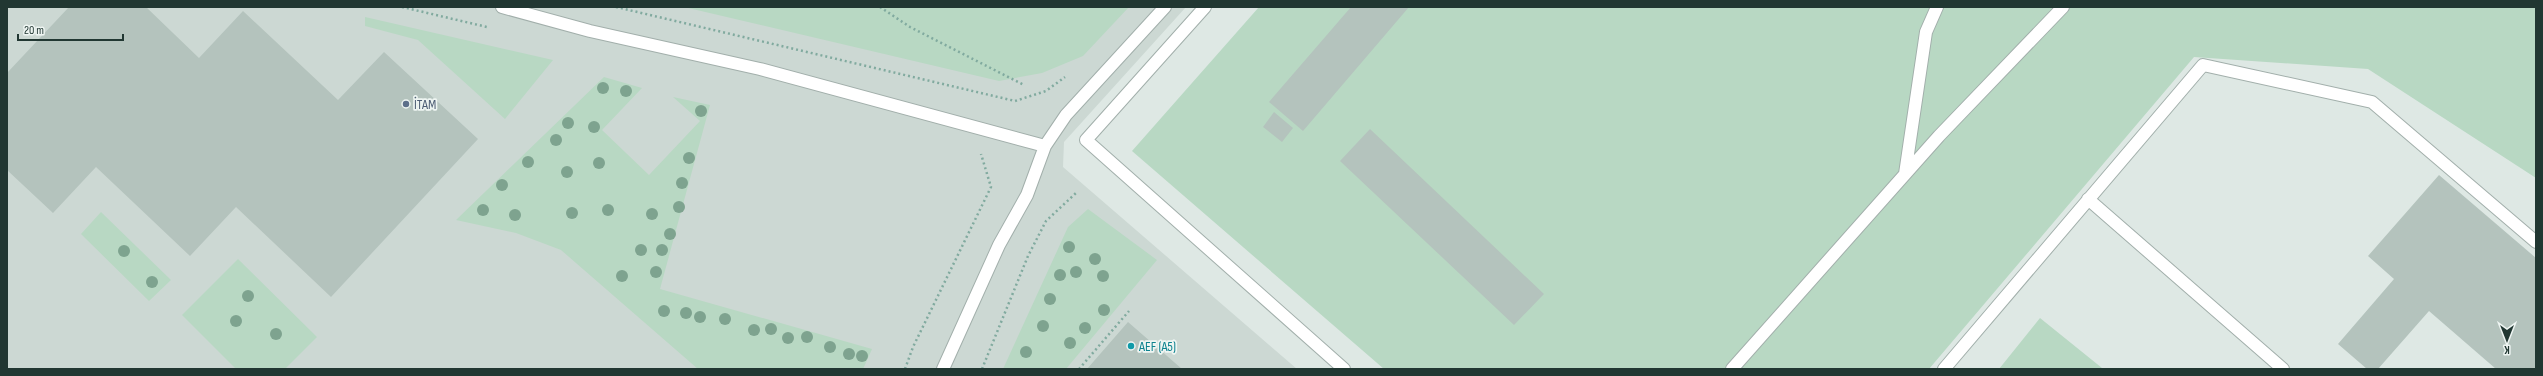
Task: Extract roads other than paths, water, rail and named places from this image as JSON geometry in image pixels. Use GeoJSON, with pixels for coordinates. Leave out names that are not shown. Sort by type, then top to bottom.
{"type":"FeatureCollection","features":[{"type":"Feature","properties":{"kind":"lane"},"geometry":{"type":"LineString","coordinates":[[502,7],[590,31],[760,69],[1045,146]]}},
{"type":"Feature","properties":{"kind":"lane"},"geometry":{"type":"LineString","coordinates":[[943,369],[999,245],[1027,194],[1045,146],[1066,115],[1165,7]]}},
{"type":"Feature","properties":{"kind":"lane"},"geometry":{"type":"LineString","coordinates":[[1205,7],[1086,140],[1344,369]]}},
{"type":"Feature","properties":{"kind":"lane"},"geometry":{"type":"LineString","coordinates":[[1905,174],[1926,32],[1937,7]]}},
{"type":"Feature","properties":{"kind":"lane"},"geometry":{"type":"LineString","coordinates":[[1732,369],[1905,174],[2063,7]]}},
{"type":"Feature","properties":{"kind":"lane"},"geometry":{"type":"LineString","coordinates":[[1944,369],[2203,65],[2372,102],[2536,242]]}},
{"type":"Feature","properties":{"kind":"lane"},"geometry":{"type":"LineString","coordinates":[[2088,199],[2283,369]]}},
{"type":"Feature","properties":{"kind":"place","name":"İTAM"},"geometry":{"type":"Point","coordinates":[406,104]}},
{"type":"Feature","properties":{"kind":"place","name":"AEF (A5)"},"geometry":{"type":"Point","coordinates":[1131,346]}}]}
